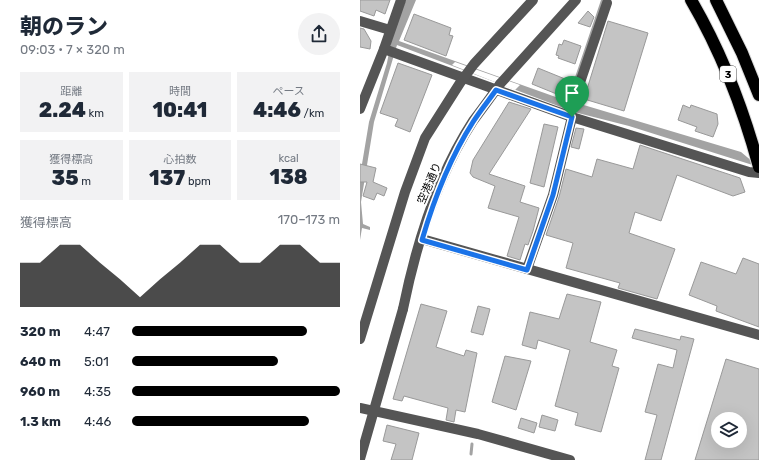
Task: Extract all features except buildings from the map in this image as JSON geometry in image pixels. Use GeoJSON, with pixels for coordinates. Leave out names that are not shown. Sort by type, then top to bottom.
{"type":"FeatureCollection","features":[{"type":"Feature","properties":{"kind":"highway","name":"3"},"geometry":{"type":"LineString","coordinates":[[691,0],[712,39],[731,82],[759,167]]}},
{"type":"Feature","properties":{"kind":"highway","name":"3"},"geometry":{"type":"LineString","coordinates":[[716,0],[742,53],[759,96]]}},
{"type":"Feature","properties":{"kind":"street"},"geometry":{"type":"LineString","coordinates":[[360,109],[390,51],[390,30],[400,0]]}},
{"type":"Feature","properties":{"kind":"street"},"geometry":{"type":"LineString","coordinates":[[360,339],[398,214],[425,138],[463,78],[533,0]]}},
{"type":"Feature","properties":{"kind":"street","name":"空港通り"},"geometry":{"type":"LineString","coordinates":[[360,459],[403,309],[409,279],[433,204],[451,162],[473,122],[496,90],[576,0]]}},
{"type":"Feature","properties":{"kind":"street"},"geometry":{"type":"LineString","coordinates":[[527,270],[553,195],[574,100],[607,3]]}},
{"type":"Feature","properties":{"kind":"street"},"geometry":{"type":"LineString","coordinates":[[360,21],[390,30]]}},
{"type":"Feature","properties":{"kind":"street"},"geometry":{"type":"LineString","coordinates":[[390,51],[496,90],[571,115],[759,173]]}},
{"type":"Feature","properties":{"kind":"street"},"geometry":{"type":"LineString","coordinates":[[422,240],[759,335]]}},
{"type":"Feature","properties":{"kind":"street"},"geometry":{"type":"LineString","coordinates":[[360,408],[478,434],[570,460]]}},
{"type":"Feature","properties":{"kind":"street"},"geometry":{"type":"LineString","coordinates":[[360,417],[364,410],[374,411]]}},
{"type":"Feature","properties":{"kind":"shaded area"},"geometry":{"type":"Polygon","coordinates":[[[406,0],[416,0],[399,41],[567,101],[601,0],[605,0],[577,103],[741,152],[759,167],[629,126],[574,112],[397,45],[374,122],[361,202],[363,224],[370,227],[370,230],[362,228],[360,240],[360,176],[369,122],[387,63],[393,31],[406,0]]]}},
{"type":"Feature","properties":{"kind":"pier"},"geometry":{"type":"Polygon","coordinates":[[[455,62],[520,85],[515,90],[452,65],[455,62]]]}},
{"type":"Feature","properties":{"kind":"waterway"},"geometry":{"type":"LineString","coordinates":[[471,454],[472,444]]}},
{"type":"Feature","properties":{"kind":"route"},"geometry":{"type":"LineString","coordinates":[[496,90],[572,117],[553,195],[527,270],[422,240],[433,204],[454,156],[473,122],[496,90]]}}]}
